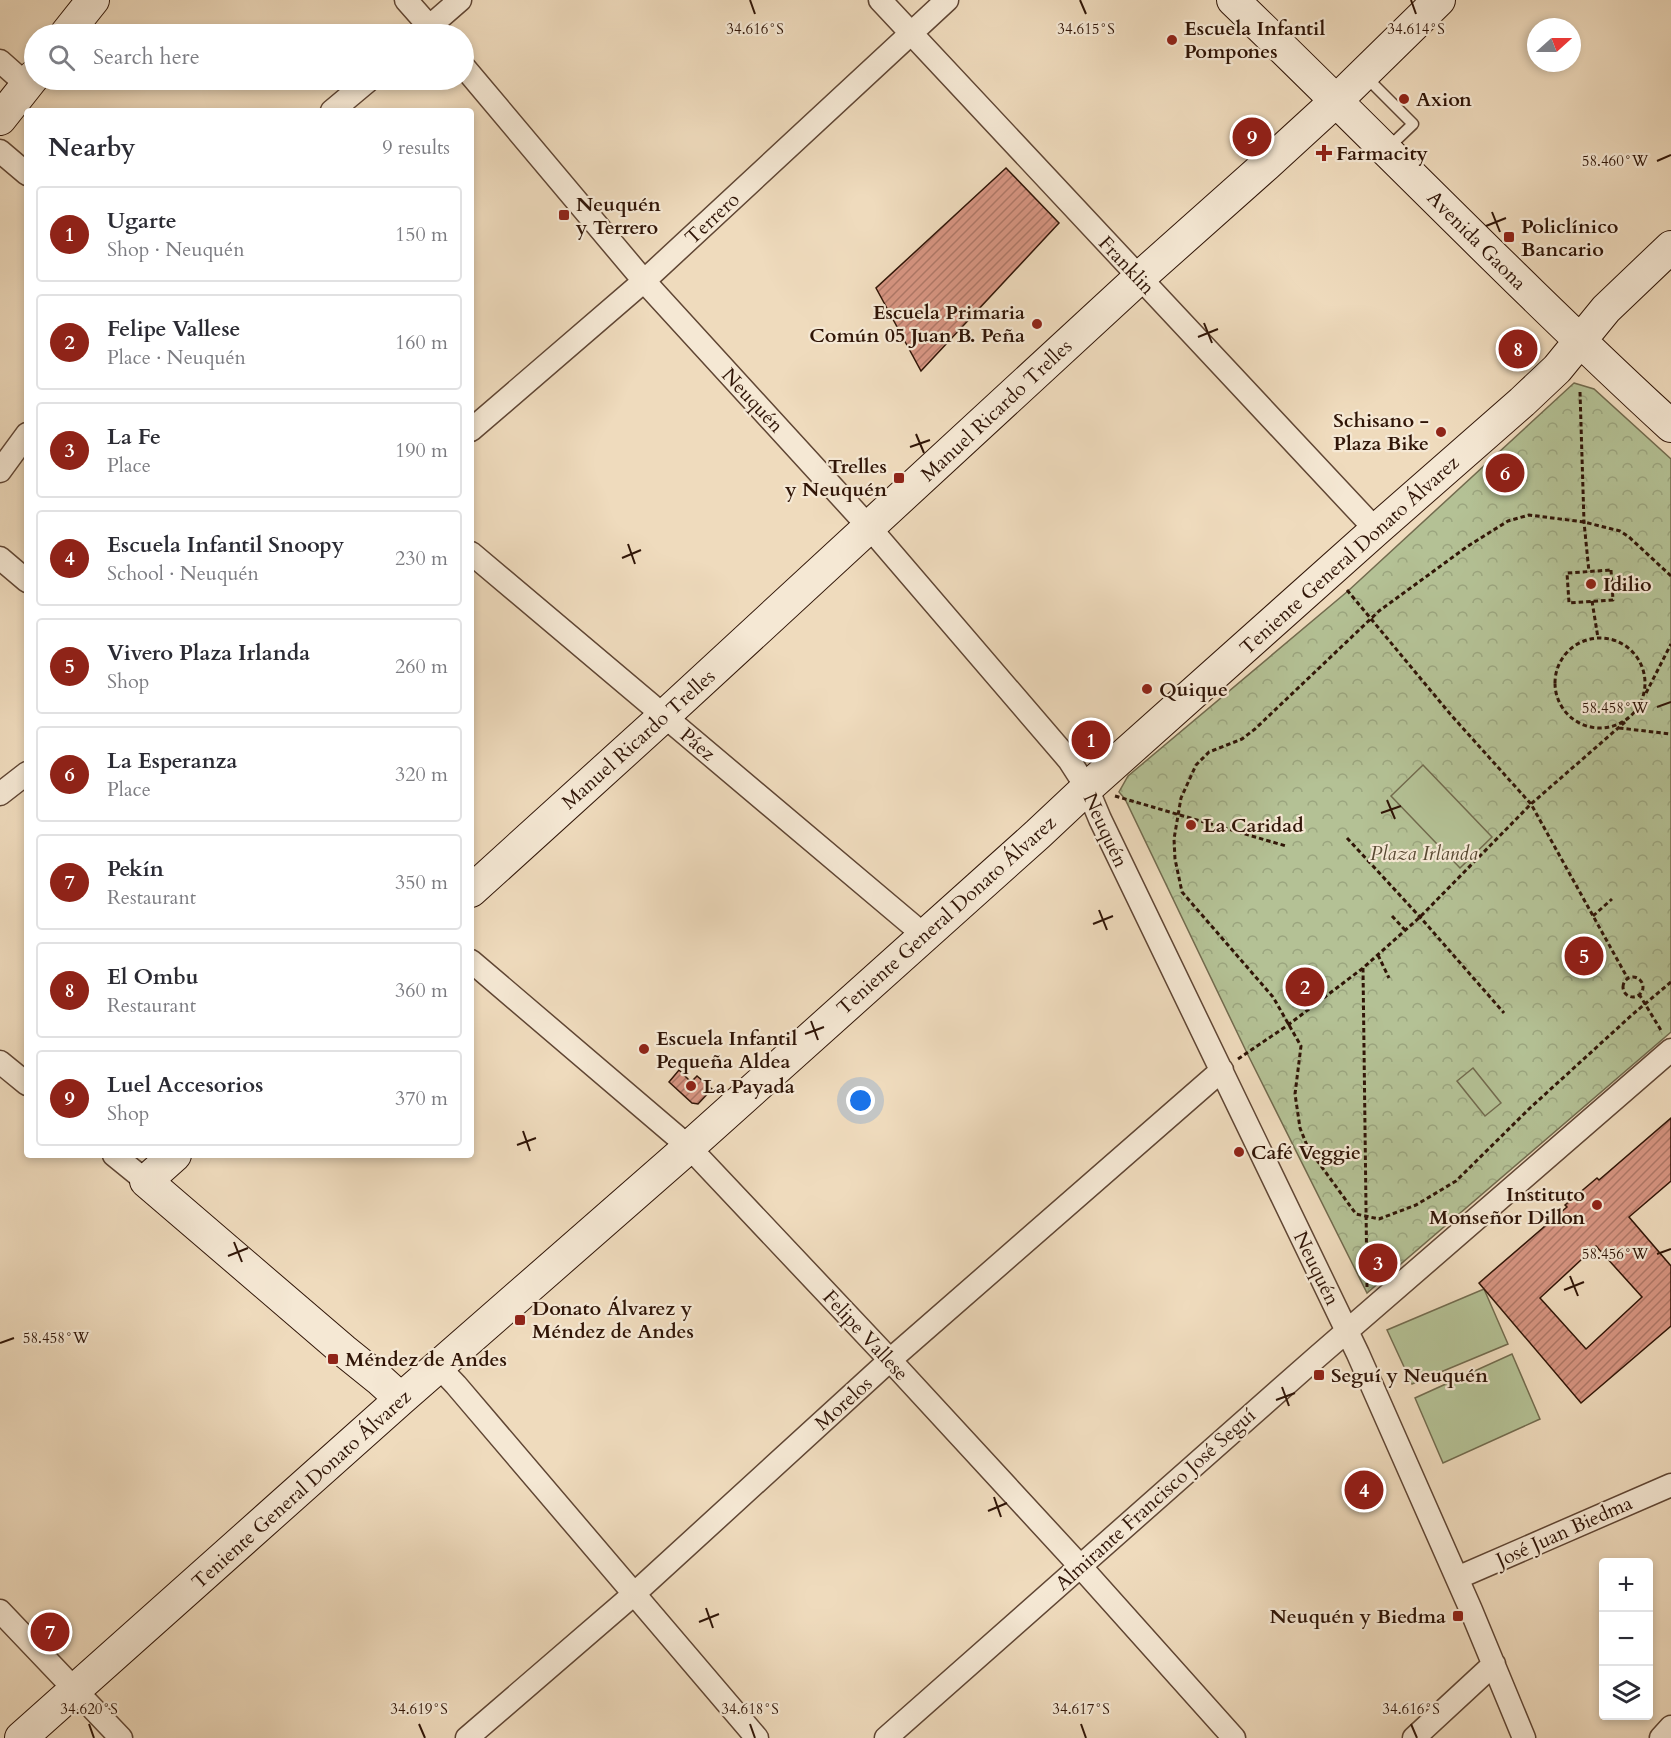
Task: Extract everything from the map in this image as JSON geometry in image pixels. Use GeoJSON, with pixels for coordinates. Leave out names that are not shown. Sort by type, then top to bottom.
{"type":"FeatureCollection","features":[{"type":"Feature","properties":{"kind":"street"},"geometry":{"type":"LineString","coordinates":[[74,24],[93,0]]}},
{"type":"Feature","properties":{"kind":"street"},"geometry":{"type":"LineString","coordinates":[[406,0],[423,24]]}},
{"type":"Feature","properties":{"kind":"street"},"geometry":{"type":"LineString","coordinates":[[437,24],[460,0]]}},
{"type":"Feature","properties":{"kind":"street","name":"Franklin"},"geometry":{"type":"LineString","coordinates":[[880,0],[1376,530]]}},
{"type":"Feature","properties":{"kind":"street","name":"Terrero"},"geometry":{"type":"LineString","coordinates":[[474,427],[644,281],[947,0]]}},
{"type":"Feature","properties":{"kind":"street","name":"Avenida Gaona"},"geometry":{"type":"LineString","coordinates":[[1233,0],[1579,341],[1671,426]]}},
{"type":"Feature","properties":{"kind":"street","name":"Manuel Ricardo Trelles"},"geometry":{"type":"LineString","coordinates":[[474,888],[1139,278],[1266,165],[1439,0]]}},
{"type":"Feature","properties":{"kind":"street"},"geometry":{"type":"LineString","coordinates":[[0,61],[24,76]]}},
{"type":"Feature","properties":{"kind":"street","name":"Neuquén"},"geometry":{"type":"LineString","coordinates":[[474,79],[644,281],[869,527],[1070,760],[1087,788],[1347,1330],[1457,1578],[1524,1738]]}},
{"type":"Feature","properties":{"kind":"street"},"geometry":{"type":"LineString","coordinates":[[0,119],[24,89]]}},
{"type":"Feature","properties":{"kind":"street"},"geometry":{"type":"LineString","coordinates":[[336,108],[357,90]]}},
{"type":"Feature","properties":{"kind":"street"},"geometry":{"type":"LineString","coordinates":[[0,151],[24,171]]}},
{"type":"Feature","properties":{"kind":"street","name":"Teniente General Donato Álvarez"},"geometry":{"type":"LineString","coordinates":[[21,1738],[688,1147],[1548,378],[1606,309],[1671,247]]}},
{"type":"Feature","properties":{"kind":"street"},"geometry":{"type":"LineString","coordinates":[[0,471],[24,438]]}},
{"type":"Feature","properties":{"kind":"street","name":"Páez"},"geometry":{"type":"LineString","coordinates":[[474,556],[924,935]]}},
{"type":"Feature","properties":{"kind":"street"},"geometry":{"type":"LineString","coordinates":[[0,558],[24,578]]}},
{"type":"Feature","properties":{"kind":"street"},"geometry":{"type":"LineString","coordinates":[[0,794],[24,775]]}},
{"type":"Feature","properties":{"kind":"street","name":"Felipe Vallese"},"geometry":{"type":"LineString","coordinates":[[474,964],[688,1147],[890,1360],[1080,1566],[1233,1738]]}},
{"type":"Feature","properties":{"kind":"street","name":"Almirante Francisco José Seguí"},"geometry":{"type":"LineString","coordinates":[[886,1738],[1668,1044]]}},
{"type":"Feature","properties":{"kind":"street"},"geometry":{"type":"LineString","coordinates":[[0,1062],[24,1082]]}},
{"type":"Feature","properties":{"kind":"street","name":"Morelos"},"geometry":{"type":"LineString","coordinates":[[467,1738],[634,1594],[890,1360],[1222,1070]]}},
{"type":"Feature","properties":{"kind":"street"},"geometry":{"type":"LineString","coordinates":[[118,1158],[401,1399]]}},
{"type":"Feature","properties":{"kind":"street"},"geometry":{"type":"LineString","coordinates":[[146,1181],[172,1158]]}},
{"type":"Feature","properties":{"kind":"street"},"geometry":{"type":"LineString","coordinates":[[439,1367],[757,1738]]}},
{"type":"Feature","properties":{"kind":"street","name":"José Juan Biedma"},"geometry":{"type":"LineString","coordinates":[[1457,1578],[1671,1485]]}},
{"type":"Feature","properties":{"kind":"street"},"geometry":{"type":"LineString","coordinates":[[0,1611],[121,1738]]}},
{"type":"Feature","properties":{"kind":"street"},"geometry":{"type":"LineString","coordinates":[[1414,1738],[1494,1664]]}},
{"type":"Feature","properties":{"kind":"street"},"geometry":{"type":"LineString","coordinates":[[1661,1738],[1671,1727]]}},
{"type":"Feature","properties":{"kind":"lane"},"geometry":{"type":"LineString","coordinates":[[1363,74],[1413,124],[1386,150]]}},
{"type":"Feature","properties":{"kind":"path"},"geometry":{"type":"LineString","coordinates":[[1580,392],[1584,522],[1589,572]]}},
{"type":"Feature","properties":{"kind":"path"},"geometry":{"type":"LineString","coordinates":[[1671,576],[1620,531],[1584,522],[1529,515],[1508,520],[1459,552],[1379,611],[1256,729],[1242,739],[1209,752],[1202,758],[1196,765],[1181,798],[1174,839],[1174,859],[1182,892],[1273,997],[1301,1046],[1295,1094],[1300,1128],[1308,1148],[1356,1214],[1366,1218],[1379,1220],[1416,1205],[1456,1181],[1530,1108],[1671,982]]}},
{"type":"Feature","properties":{"kind":"path"},"geometry":{"type":"LineString","coordinates":[[1611,570],[1613,600],[1592,602],[1569,603],[1567,573],[1611,570]]}},
{"type":"Feature","properties":{"kind":"path"},"geometry":{"type":"LineString","coordinates":[[1330,571],[1451,715],[1531,804],[1628,979]]}},
{"type":"Feature","properties":{"kind":"path"},"geometry":{"type":"LineString","coordinates":[[1592,602],[1598,638]]}},
{"type":"Feature","properties":{"kind":"path"},"geometry":{"type":"LineString","coordinates":[[1644,697],[1646,682],[1638,658],[1627,647],[1613,640],[1598,638],[1582,642],[1569,650],[1556,674],[1556,690],[1560,704],[1570,717],[1584,725],[1594,728],[1619,728],[1671,734]]}},
{"type":"Feature","properties":{"kind":"path"},"geometry":{"type":"LineString","coordinates":[[1222,1070],[1363,968],[1420,918],[1531,804],[1636,711],[1671,644]]}},
{"type":"Feature","properties":{"kind":"path"},"geometry":{"type":"LineString","coordinates":[[1610,728],[1624,722]]}},
{"type":"Feature","properties":{"kind":"path"},"geometry":{"type":"LineString","coordinates":[[1087,788],[1286,846]]}},
{"type":"Feature","properties":{"kind":"path"},"geometry":{"type":"LineString","coordinates":[[1347,838],[1504,1013]]}},
{"type":"Feature","properties":{"kind":"path"},"geometry":{"type":"LineString","coordinates":[[1593,916],[1612,899]]}},
{"type":"Feature","properties":{"kind":"path"},"geometry":{"type":"LineString","coordinates":[[1392,916],[1405,930]]}},
{"type":"Feature","properties":{"kind":"path"},"geometry":{"type":"LineString","coordinates":[[1378,955],[1389,978]]}},
{"type":"Feature","properties":{"kind":"path"},"geometry":{"type":"LineString","coordinates":[[1363,968],[1367,1313]]}},
{"type":"Feature","properties":{"kind":"path"},"geometry":{"type":"LineString","coordinates":[[1634,977],[1640,980],[1642,989],[1638,994],[1632,996],[1626,993],[1623,984],[1628,979],[1634,977]]}},
{"type":"Feature","properties":{"kind":"path"},"geometry":{"type":"LineString","coordinates":[[1638,994],[1668,1044]]}},
{"type":"Feature","properties":{"kind":"green space","name":"Plaza Irlanda"},"geometry":{"type":"Polygon","coordinates":[[[1574,383],[1594,389],[1671,459],[1671,1032],[1367,1293],[1247,1053],[1125,799],[1119,792],[1128,776],[1348,591],[1574,383]]]}},
{"type":"Feature","properties":{"kind":"green space"},"geometry":{"type":"Polygon","coordinates":[[[1423,765],[1492,837],[1460,868],[1391,796],[1423,765]]]}},
{"type":"Feature","properties":{"kind":"green space"},"geometry":{"type":"Polygon","coordinates":[[[1473,1068],[1501,1103],[1485,1116],[1457,1081],[1473,1068]]]}},
{"type":"Feature","properties":{"kind":"green space"},"geometry":{"type":"Polygon","coordinates":[[[1484,1289],[1508,1344],[1412,1384],[1387,1330],[1484,1289]]]}},
{"type":"Feature","properties":{"kind":"green space"},"geometry":{"type":"Polygon","coordinates":[[[1512,1354],[1540,1419],[1443,1463],[1415,1398],[1512,1354]]]}},
{"type":"Feature","properties":{"kind":"building"},"geometry":{"type":"Polygon","coordinates":[[[1006,168],[1059,223],[921,371],[876,288],[1006,168]]]}},
{"type":"Feature","properties":{"kind":"building","name":"La Payada"},"geometry":{"type":"Polygon","coordinates":[[[679,1070],[691,1082],[697,1076],[712,1089],[698,1104],[692,1103],[669,1082],[679,1070]]]}},
{"type":"Feature","properties":{"kind":"building"},"geometry":{"type":"Polygon","coordinates":[[[1671,1118],[1671,1181],[1629,1217],[1671,1266],[1671,1326],[1581,1403],[1479,1283],[1567,1207],[1565,1205],[1597,1178],[1599,1180],[1671,1118]],[[1596,1246],[1540,1298],[1586,1349],[1642,1297],[1596,1246]]]}},
{"type":"Feature","properties":{"kind":"place","name":"Escuela Infantil Pompones"},"geometry":{"type":"Point","coordinates":[1172,40]}},
{"type":"Feature","properties":{"kind":"place","name":"Axion"},"geometry":{"type":"Point","coordinates":[1404,99]}},
{"type":"Feature","properties":{"kind":"place","name":"Luel Accesorios"},"geometry":{"type":"Point","coordinates":[1252,137]}},
{"type":"Feature","properties":{"kind":"place","name":"Farmacity"},"geometry":{"type":"Point","coordinates":[1324,153]}},
{"type":"Feature","properties":{"kind":"place","name":"Neuquén y Terrero"},"geometry":{"type":"Point","coordinates":[564,215]}},
{"type":"Feature","properties":{"kind":"place","name":"Policlínico Bancario"},"geometry":{"type":"Point","coordinates":[1509,237]}},
{"type":"Feature","properties":{"kind":"place","name":"Escuela Primaria Común 05 Juan B. Peña"},"geometry":{"type":"Point","coordinates":[1037,324]}},
{"type":"Feature","properties":{"kind":"place","name":"El Ombu"},"geometry":{"type":"Point","coordinates":[1518,349]}},
{"type":"Feature","properties":{"kind":"place","name":"Schisano - Plaza Bike"},"geometry":{"type":"Point","coordinates":[1441,432]}},
{"type":"Feature","properties":{"kind":"place","name":"La Esperanza"},"geometry":{"type":"Point","coordinates":[1505,473]}},
{"type":"Feature","properties":{"kind":"place","name":"Trelles y Neuquén"},"geometry":{"type":"Point","coordinates":[899,478]}},
{"type":"Feature","properties":{"kind":"place","name":"Idilio"},"geometry":{"type":"Point","coordinates":[1591,584]}},
{"type":"Feature","properties":{"kind":"place","name":"Quique"},"geometry":{"type":"Point","coordinates":[1147,689]}},
{"type":"Feature","properties":{"kind":"place","name":"Ugarte"},"geometry":{"type":"Point","coordinates":[1091,740]}},
{"type":"Feature","properties":{"kind":"place","name":"La Caridad"},"geometry":{"type":"Point","coordinates":[1191,825]}},
{"type":"Feature","properties":{"kind":"place","name":"Vivero Plaza Irlanda"},"geometry":{"type":"Point","coordinates":[1584,956]}},
{"type":"Feature","properties":{"kind":"place","name":"Felipe Vallese"},"geometry":{"type":"Point","coordinates":[1305,987]}},
{"type":"Feature","properties":{"kind":"place","name":"Escuela Infantil Pequeña Aldea"},"geometry":{"type":"Point","coordinates":[644,1049]}},
{"type":"Feature","properties":{"kind":"place","name":"La Payada"},"geometry":{"type":"Point","coordinates":[691,1086]}},
{"type":"Feature","properties":{"kind":"place","name":"Café Veggie"},"geometry":{"type":"Point","coordinates":[1239,1152]}},
{"type":"Feature","properties":{"kind":"place","name":"Instituto Monseñor Dillon"},"geometry":{"type":"Point","coordinates":[1597,1205]}},
{"type":"Feature","properties":{"kind":"place","name":"La Fe"},"geometry":{"type":"Point","coordinates":[1378,1263]}},
{"type":"Feature","properties":{"kind":"place","name":"Donato Álvarez y Méndez de Andes"},"geometry":{"type":"Point","coordinates":[520,1320]}},
{"type":"Feature","properties":{"kind":"place","name":"Méndez de Andes"},"geometry":{"type":"Point","coordinates":[333,1359]}},
{"type":"Feature","properties":{"kind":"place","name":"Seguí y Neuquén"},"geometry":{"type":"Point","coordinates":[1319,1375]}},
{"type":"Feature","properties":{"kind":"place","name":"Escuela Infantil Snoopy"},"geometry":{"type":"Point","coordinates":[1364,1490]}},
{"type":"Feature","properties":{"kind":"place","name":"Neuquén y Biedma"},"geometry":{"type":"Point","coordinates":[1458,1616]}},
{"type":"Feature","properties":{"kind":"place","name":"Pekín"},"geometry":{"type":"Point","coordinates":[50,1632]}}]}
